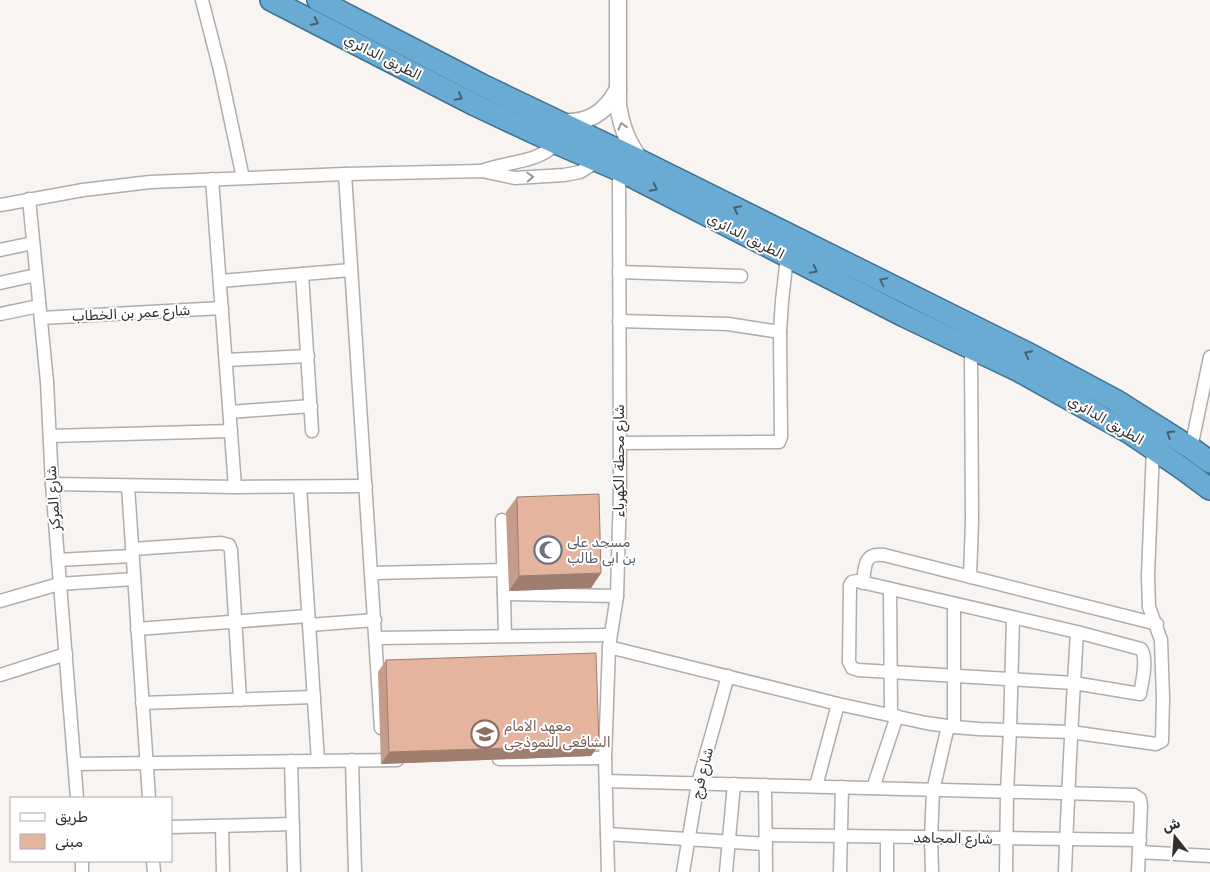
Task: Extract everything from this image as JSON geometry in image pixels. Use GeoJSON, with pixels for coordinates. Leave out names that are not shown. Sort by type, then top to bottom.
{"type":"FeatureCollection","features":[{"type":"Feature","properties":{"kind":"highway","name":"الطريق الدائري"},"geometry":{"type":"LineString","coordinates":[[271,0],[475,105],[619,170],[787,257],[1019,372],[1104,418],[1153,448],[1210,489]]}},
{"type":"Feature","properties":{"kind":"highway","name":"الطريق الدائري"},"geometry":{"type":"LineString","coordinates":[[318,0],[555,121],[641,161],[914,297],[1115,400],[1210,462]]}},
{"type":"Feature","properties":{"kind":"highway"},"geometry":{"type":"LineString","coordinates":[[904,316],[914,297]]}},
{"type":"Feature","properties":{"kind":"street"},"geometry":{"type":"LineString","coordinates":[[202,0],[220,70],[243,178]]}},
{"type":"Feature","properties":{"kind":"street"},"geometry":{"type":"LineString","coordinates":[[618,0],[618,104],[624,133],[630,146],[641,161]]}},
{"type":"Feature","properties":{"kind":"street"},"geometry":{"type":"LineString","coordinates":[[555,121],[571,123],[586,120],[600,112],[612,101],[619,87]]}},
{"type":"Feature","properties":{"kind":"street"},"geometry":{"type":"LineString","coordinates":[[482,171],[503,164],[534,158],[552,148],[556,143]]}},
{"type":"Feature","properties":{"kind":"street"},"geometry":{"type":"LineString","coordinates":[[0,204],[83,190],[150,182],[345,174],[482,171],[515,178],[564,176],[580,172],[598,160]]}},
{"type":"Feature","properties":{"kind":"street","name":"شارع محطة الكهرباء"},"geometry":{"type":"LineString","coordinates":[[608,872],[605,758],[609,641],[617,596],[620,443],[619,170]]}},
{"type":"Feature","properties":{"kind":"street"},"geometry":{"type":"LineString","coordinates":[[345,174],[375,620],[379,711],[384,750]]}},
{"type":"Feature","properties":{"kind":"street"},"geometry":{"type":"LineString","coordinates":[[212,179],[235,487]]}},
{"type":"Feature","properties":{"kind":"street","name":"شارع المركز"},"geometry":{"type":"LineString","coordinates":[[29,199],[47,382],[52,484],[77,797]]}},
{"type":"Feature","properties":{"kind":"street"},"geometry":{"type":"LineString","coordinates":[[0,250],[33,243]]}},
{"type":"Feature","properties":{"kind":"street"},"geometry":{"type":"LineString","coordinates":[[620,443],[779,442],[781,432],[780,332],[787,257]]}},
{"type":"Feature","properties":{"kind":"street"},"geometry":{"type":"LineString","coordinates":[[220,281],[352,270]]}},
{"type":"Feature","properties":{"kind":"street"},"geometry":{"type":"LineString","coordinates":[[619,272],[741,276]]}},
{"type":"Feature","properties":{"kind":"street"},"geometry":{"type":"LineString","coordinates":[[302,274],[312,431]]}},
{"type":"Feature","properties":{"kind":"street"},"geometry":{"type":"LineString","coordinates":[[0,283],[36,276]]}},
{"type":"Feature","properties":{"kind":"street","name":"شارع عمر بن الخطاب"},"geometry":{"type":"LineString","coordinates":[[0,314],[222,308]]}},
{"type":"Feature","properties":{"kind":"street"},"geometry":{"type":"LineString","coordinates":[[620,321],[728,324],[780,332]]}},
{"type":"Feature","properties":{"kind":"street"},"geometry":{"type":"LineString","coordinates":[[970,577],[972,521],[971,349]]}},
{"type":"Feature","properties":{"kind":"street"},"geometry":{"type":"LineString","coordinates":[[226,360],[308,356]]}},
{"type":"Feature","properties":{"kind":"street"},"geometry":{"type":"LineString","coordinates":[[1191,448],[1210,357]]}},
{"type":"Feature","properties":{"kind":"street"},"geometry":{"type":"LineString","coordinates":[[230,412],[311,406]]}},
{"type":"Feature","properties":{"kind":"street"},"geometry":{"type":"LineString","coordinates":[[50,436],[231,431]]}},
{"type":"Feature","properties":{"kind":"street"},"geometry":{"type":"LineString","coordinates":[[376,638],[505,636],[609,641],[728,676],[894,716],[951,726],[1071,732],[1158,743],[1163,739],[1161,640],[1156,624],[1151,616],[1148,576],[1153,448]]}},
{"type":"Feature","properties":{"kind":"street"},"geometry":{"type":"LineString","coordinates":[[52,484],[235,487],[366,486]]}},
{"type":"Feature","properties":{"kind":"street"},"geometry":{"type":"LineString","coordinates":[[128,486],[149,797]]}},
{"type":"Feature","properties":{"kind":"street"},"geometry":{"type":"LineString","coordinates":[[300,487],[318,761]]}},
{"type":"Feature","properties":{"kind":"street"},"geometry":{"type":"LineString","coordinates":[[502,520],[505,636]]}},
{"type":"Feature","properties":{"kind":"street"},"geometry":{"type":"LineString","coordinates":[[58,560],[221,543],[229,545],[231,550],[240,700]]}},
{"type":"Feature","properties":{"kind":"street"},"geometry":{"type":"LineString","coordinates":[[863,583],[866,561],[869,557],[877,554],[1156,624]]}},
{"type":"Feature","properties":{"kind":"street"},"geometry":{"type":"LineString","coordinates":[[372,573],[504,570]]}},
{"type":"Feature","properties":{"kind":"street"},"geometry":{"type":"LineString","coordinates":[[0,601],[60,584],[134,579]]}},
{"type":"Feature","properties":{"kind":"street"},"geometry":{"type":"LineString","coordinates":[[1140,694],[1145,658],[1141,649],[1077,632],[854,581],[850,585],[850,665],[858,670],[1074,683],[1163,698]]}},
{"type":"Feature","properties":{"kind":"street"},"geometry":{"type":"LineString","coordinates":[[873,788],[894,716],[891,672],[890,590]]}},
{"type":"Feature","properties":{"kind":"street"},"geometry":{"type":"LineString","coordinates":[[504,594],[617,596]]}},
{"type":"Feature","properties":{"kind":"street"},"geometry":{"type":"LineString","coordinates":[[932,872],[933,791],[951,726],[954,604]]}},
{"type":"Feature","properties":{"kind":"street"},"geometry":{"type":"LineString","coordinates":[[1006,872],[1013,618]]}},
{"type":"Feature","properties":{"kind":"street"},"geometry":{"type":"LineString","coordinates":[[137,629],[235,622],[375,620]]}},
{"type":"Feature","properties":{"kind":"street"},"geometry":{"type":"LineString","coordinates":[[1065,872],[1077,632]]}},
{"type":"Feature","properties":{"kind":"street"},"geometry":{"type":"LineString","coordinates":[[0,675],[66,654]]}},
{"type":"Feature","properties":{"kind":"street","name":"شارع فرج"},"geometry":{"type":"LineString","coordinates":[[683,872],[698,783],[728,676]]}},
{"type":"Feature","properties":{"kind":"street"},"geometry":{"type":"LineString","coordinates":[[142,703],[314,697]]}},
{"type":"Feature","properties":{"kind":"street"},"geometry":{"type":"LineString","coordinates":[[816,786],[838,704]]}},
{"type":"Feature","properties":{"kind":"street"},"geometry":{"type":"LineString","coordinates":[[74,764],[352,760],[384,750],[413,760]]}},
{"type":"Feature","properties":{"kind":"street"},"geometry":{"type":"LineString","coordinates":[[490,759],[605,758]]}},
{"type":"Feature","properties":{"kind":"street"},"geometry":{"type":"LineString","coordinates":[[352,760],[355,872]]}},
{"type":"Feature","properties":{"kind":"street"},"geometry":{"type":"LineString","coordinates":[[291,761],[294,872]]}},
{"type":"Feature","properties":{"kind":"street"},"geometry":{"type":"LineString","coordinates":[[606,781],[1138,796],[1141,806],[1138,872]]}},
{"type":"Feature","properties":{"kind":"street"},"geometry":{"type":"LineString","coordinates":[[726,872],[734,784]]}},
{"type":"Feature","properties":{"kind":"street"},"geometry":{"type":"LineString","coordinates":[[766,785],[766,872]]}},
{"type":"Feature","properties":{"kind":"street"},"geometry":{"type":"LineString","coordinates":[[840,872],[842,787]]}},
{"type":"Feature","properties":{"kind":"street"},"geometry":{"type":"LineString","coordinates":[[172,827],[293,824]]}},
{"type":"Feature","properties":{"kind":"street"},"geometry":{"type":"LineString","coordinates":[[222,826],[223,872]]}},
{"type":"Feature","properties":{"kind":"street","name":"شارع المجاهد"},"geometry":{"type":"LineString","coordinates":[[607,834],[729,841],[841,836],[1066,840],[1140,846],[1210,856]]}},
{"type":"Feature","properties":{"kind":"street"},"geometry":{"type":"LineString","coordinates":[[887,837],[887,872]]}},
{"type":"Feature","properties":{"kind":"building","name":"مسجد على بن ابى طالب"},"geometry":{"type":"Polygon","coordinates":[[[599,494],[601,573],[519,576],[517,497],[599,494]]]}},
{"type":"Feature","properties":{"kind":"building","name":"معهد الامام الشافعى النموذجى"},"geometry":{"type":"Polygon","coordinates":[[[596,653],[599,745],[389,752],[386,660],[596,653]]]}},
{"type":"Feature","properties":{"kind":"place","name":"مسجد على بن ابى طالب"},"geometry":{"type":"Point","coordinates":[548,550]}},
{"type":"Feature","properties":{"kind":"place","name":"معهد الامام الشافعى النموذجى"},"geometry":{"type":"Point","coordinates":[485,734]}}]}
